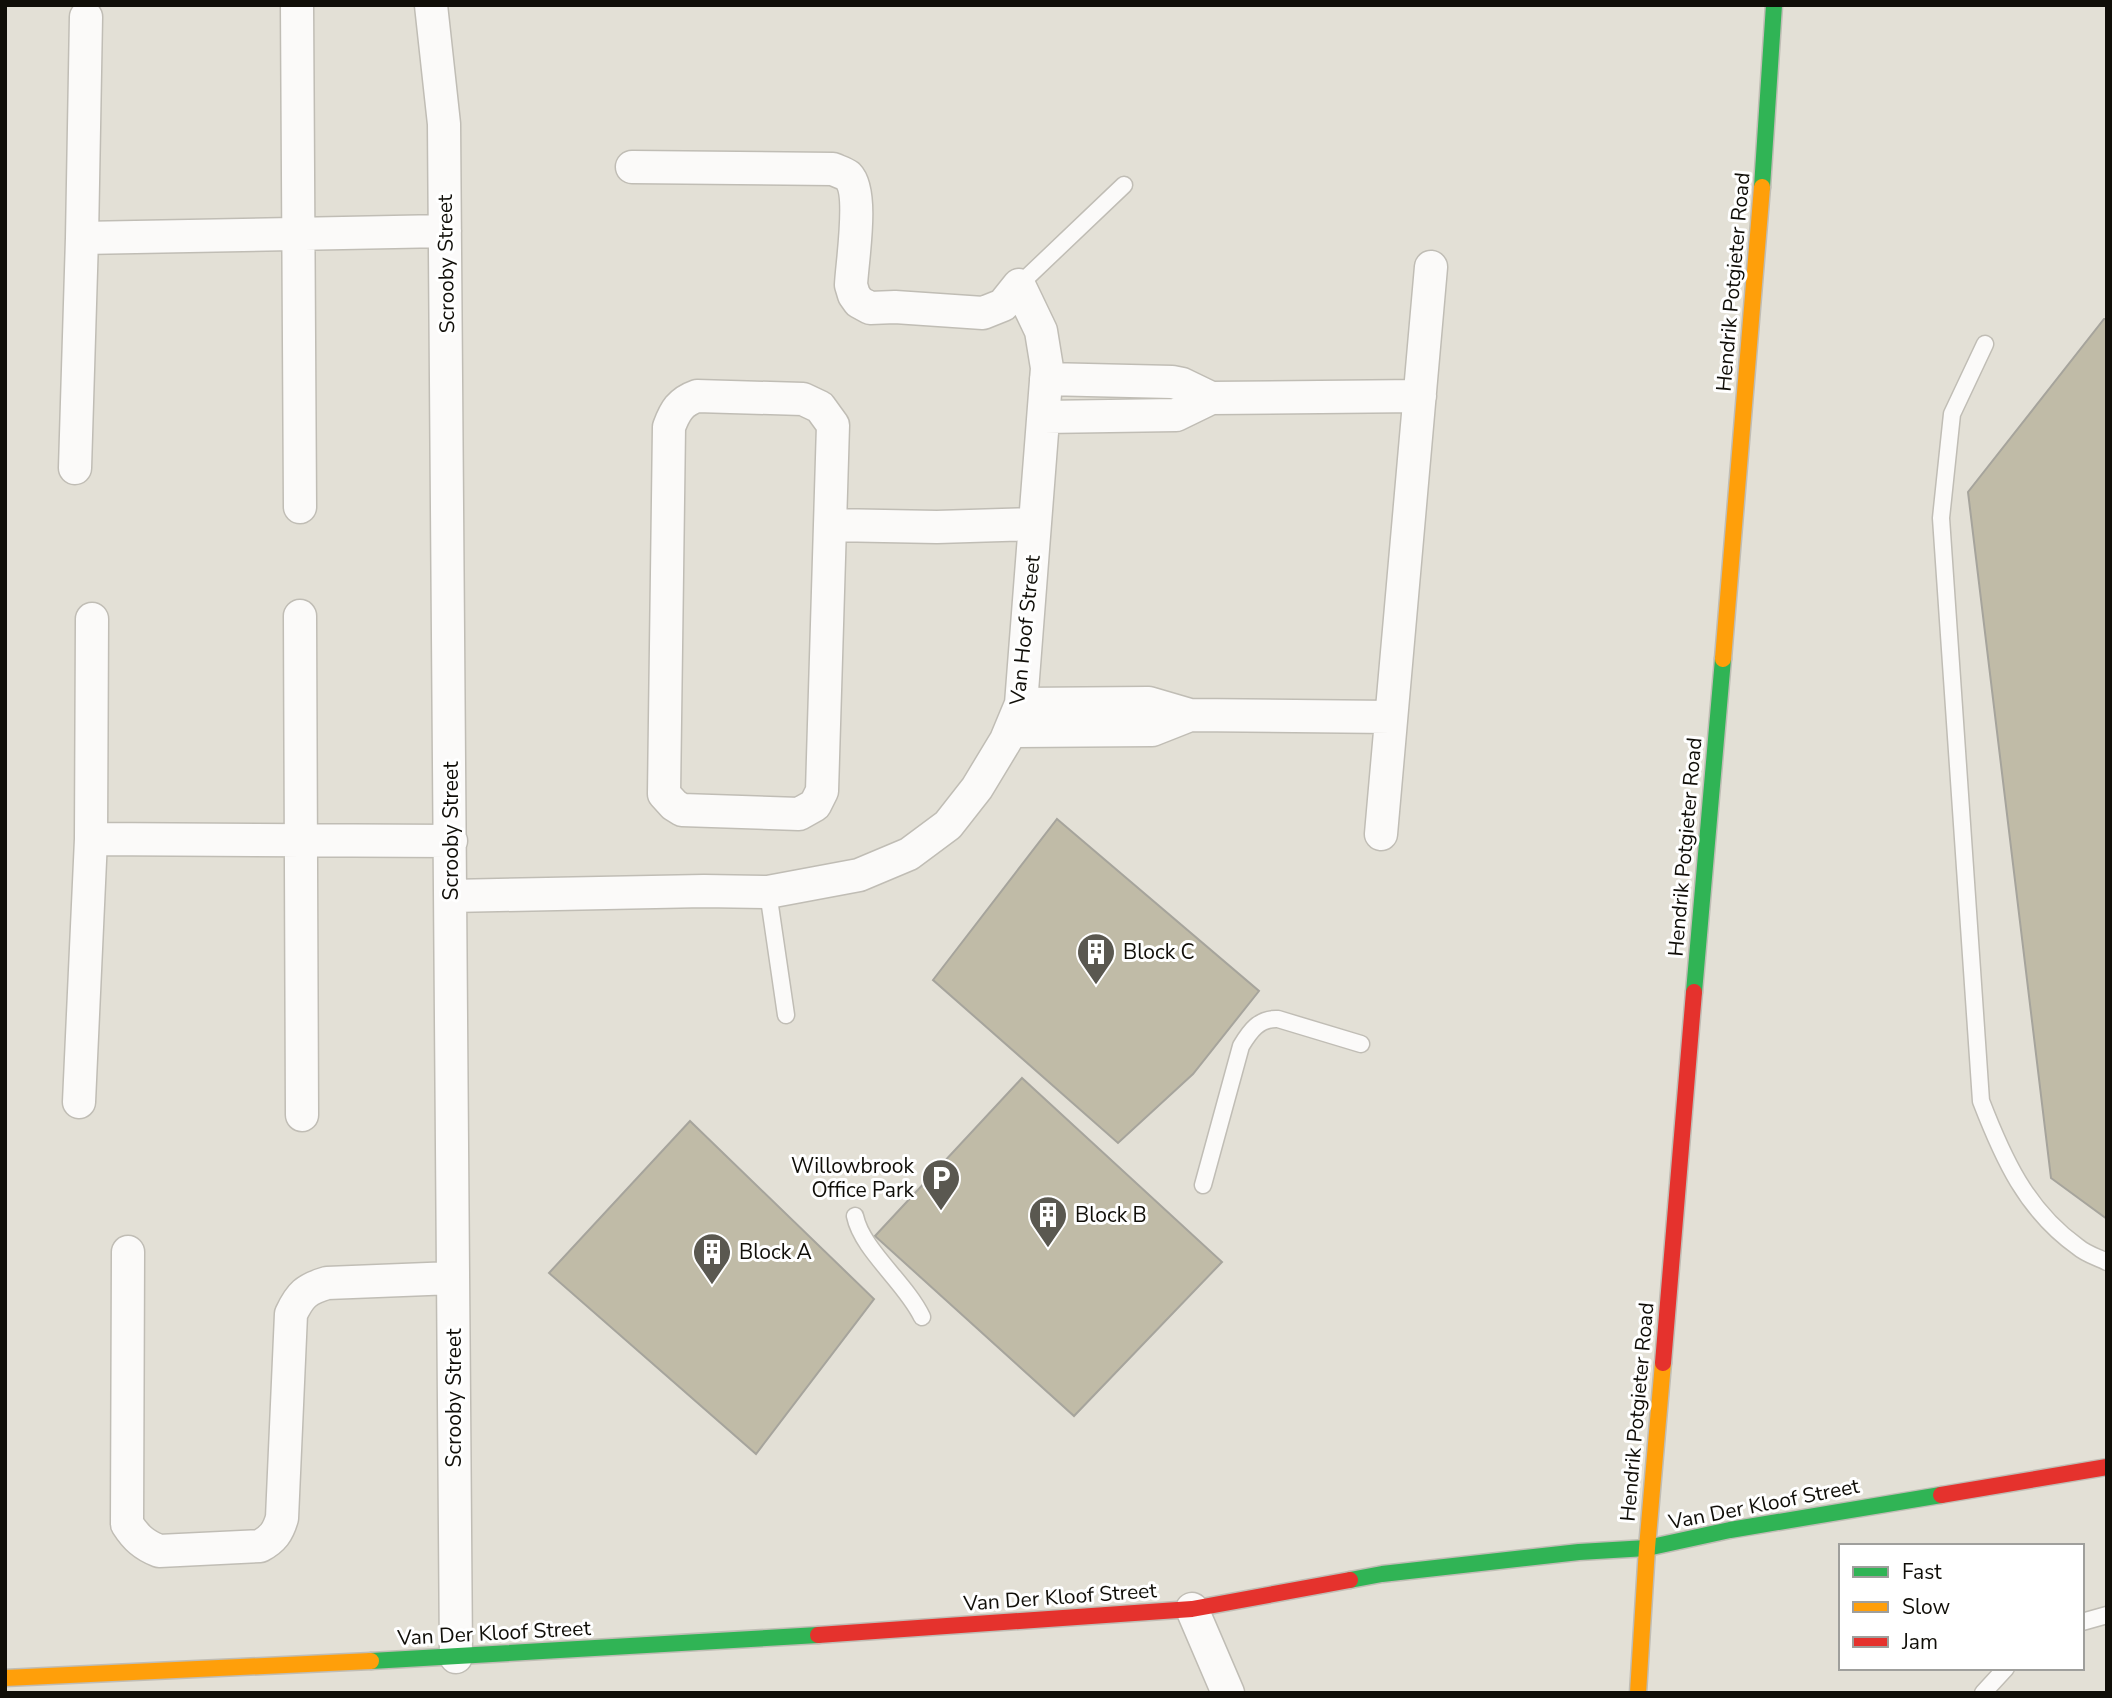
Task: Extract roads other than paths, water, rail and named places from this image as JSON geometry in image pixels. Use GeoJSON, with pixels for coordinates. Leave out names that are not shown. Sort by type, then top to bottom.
{"type":"FeatureCollection","features":[{"type":"Feature","properties":{"kind":"street"},"geometry":{"type":"LineString","coordinates":[[296,5],[300,507]]}},
{"type":"Feature","properties":{"kind":"street","name":"Scrooby Street"},"geometry":{"type":"LineString","coordinates":[[431,5],[444,124],[456,1657]]}},
{"type":"Feature","properties":{"kind":"street","name":"Hendrik Potgieter Road"},"geometry":{"type":"LineString","coordinates":[[1638,1693],[1647,1548],[1758,245],[1774,5]]}},
{"type":"Feature","properties":{"kind":"street"},"geometry":{"type":"LineString","coordinates":[[75,468],[86,17]]}},
{"type":"Feature","properties":{"kind":"street"},"geometry":{"type":"LineString","coordinates":[[632,167],[833,169],[847,176],[855,189],[857,205],[851,285],[859,302],[870,307],[983,313],[1003,305],[1019,285]]}},
{"type":"Feature","properties":{"kind":"street"},"geometry":{"type":"LineString","coordinates":[[82,239],[445,232]]}},
{"type":"Feature","properties":{"kind":"street"},"geometry":{"type":"LineString","coordinates":[[1381,834],[1431,267]]}},
{"type":"Feature","properties":{"kind":"street","name":"Van Hoof Street"},"geometry":{"type":"LineString","coordinates":[[451,896],[768,892],[859,875],[909,853],[948,825],[977,788],[1016,718],[1047,368],[1041,331],[1019,285]]}},
{"type":"Feature","properties":{"kind":"street"},"geometry":{"type":"LineString","coordinates":[[1046,379],[1172,382],[1211,398]]}},
{"type":"Feature","properties":{"kind":"street"},"geometry":{"type":"LineString","coordinates":[[697,396],[803,399],[820,407],[833,425],[831,525],[822,792],[816,805],[799,814],[682,810],[668,799],[663,786],[668,427],[678,407],[697,396]]}},
{"type":"Feature","properties":{"kind":"street"},"geometry":{"type":"LineString","coordinates":[[1044,417],[1176,415],[1211,398],[1420,396]]}},
{"type":"Feature","properties":{"kind":"street"},"geometry":{"type":"LineString","coordinates":[[831,525],[937,527],[1035,524]]}},
{"type":"Feature","properties":{"kind":"street"},"geometry":{"type":"LineString","coordinates":[[300,616],[302,1115]]}},
{"type":"Feature","properties":{"kind":"street"},"geometry":{"type":"LineString","coordinates":[[79,1102],[92,839],[92,619]]}},
{"type":"Feature","properties":{"kind":"street"},"geometry":{"type":"LineString","coordinates":[[1016,718],[1149,703],[1191,715],[1391,717]]}},
{"type":"Feature","properties":{"kind":"street"},"geometry":{"type":"LineString","coordinates":[[92,839],[451,841]]}},
{"type":"Feature","properties":{"kind":"street"},"geometry":{"type":"LineString","coordinates":[[128,1252],[127,1524],[145,1545],[159,1551],[260,1546],[279,1530],[282,1518],[291,1314],[298,1299],[311,1288],[327,1283],[453,1278]]}},
{"type":"Feature","properties":{"kind":"street","name":"Van Der Kloof Street"},"geometry":{"type":"LineString","coordinates":[[5,1678],[456,1657],[1192,1609],[1382,1574],[1579,1552],[1647,1548],[1730,1530],[2107,1467]]}},
{"type":"Feature","properties":{"kind":"street"},"geometry":{"type":"LineString","coordinates":[[1192,1609],[1228,1693]]}},
{"type":"Feature","properties":{"kind":"lane"},"geometry":{"type":"LineString","coordinates":[[1019,285],[1124,185]]}},
{"type":"Feature","properties":{"kind":"lane"},"geometry":{"type":"LineString","coordinates":[[1985,344],[1952,414],[1941,519],[1981,1101],[2001,1153],[2022,1190],[2049,1224],[2069,1241],[2079,1249],[2107,1262]]}},
{"type":"Feature","properties":{"kind":"lane"},"geometry":{"type":"LineString","coordinates":[[768,892],[786,1015]]}},
{"type":"Feature","properties":{"kind":"lane"},"geometry":{"type":"LineString","coordinates":[[1203,1185],[1241,1045],[1249,1032],[1269,1018],[1361,1044]]}},
{"type":"Feature","properties":{"kind":"lane"},"geometry":{"type":"LineString","coordinates":[[855,1216],[864,1238],[909,1295],[922,1317]]}},
{"type":"Feature","properties":{"kind":"lane"},"geometry":{"type":"LineString","coordinates":[[2084,1621],[2107,1615]]}},
{"type":"Feature","properties":{"kind":"lane"},"geometry":{"type":"LineString","coordinates":[[1983,1693],[2004,1670]]}},
{"type":"Feature","properties":{"kind":"place","name":"Block C"},"geometry":{"type":"Point","coordinates":[1096,986]}},
{"type":"Feature","properties":{"kind":"place","name":"Willowbrook Office Park"},"geometry":{"type":"Point","coordinates":[941,1212]}},
{"type":"Feature","properties":{"kind":"place","name":"Block B"},"geometry":{"type":"Point","coordinates":[1048,1249]}},
{"type":"Feature","properties":{"kind":"place","name":"Block A"},"geometry":{"type":"Point","coordinates":[712,1286]}}]}
